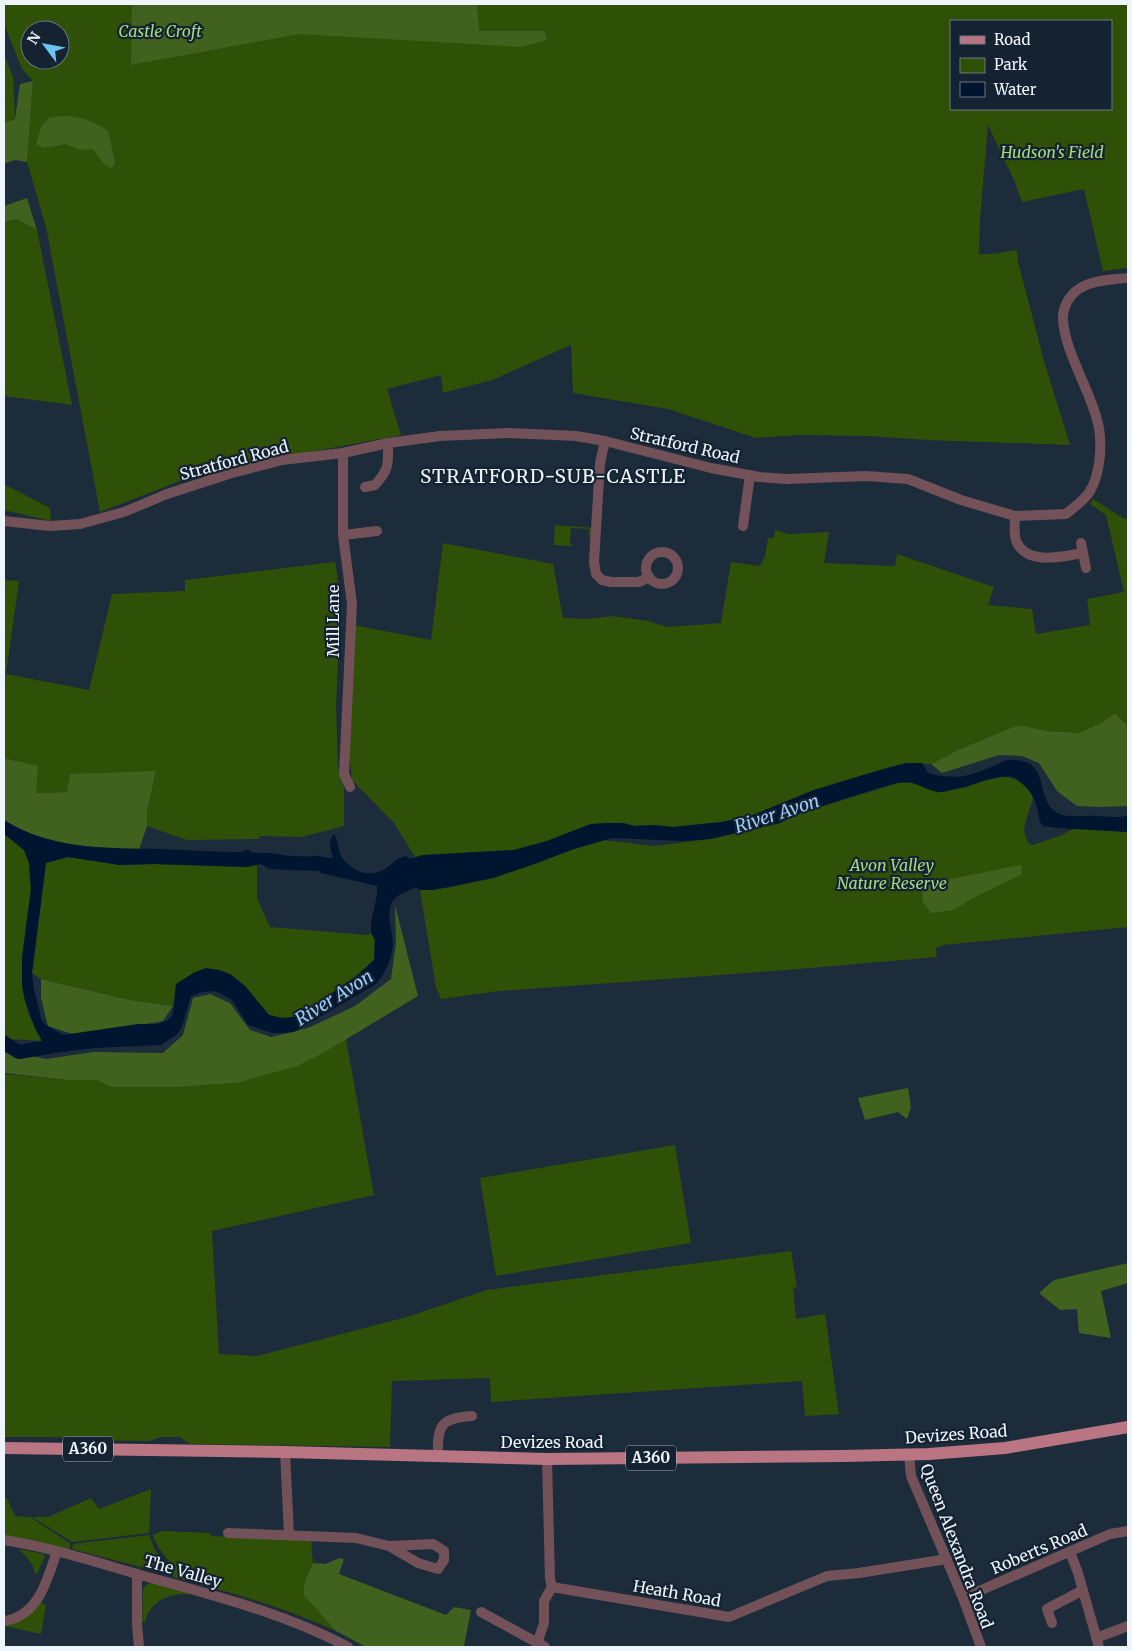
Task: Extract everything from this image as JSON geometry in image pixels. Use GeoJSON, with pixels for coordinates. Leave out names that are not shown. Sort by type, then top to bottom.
{"type":"FeatureCollection","features":[{"type":"Feature","properties":{"kind":"main road","name":"Devizes Road"},"geometry":{"type":"LineString","coordinates":[[4,1448],[285,1452],[547,1459],[909,1454],[1005,1448],[1128,1427]]}},
{"type":"Feature","properties":{"kind":"street","name":"Stratford Road"},"geometry":{"type":"LineString","coordinates":[[4,521],[50,526],[80,524],[124,512],[167,494],[232,473],[282,460],[343,453],[388,443],[440,436],[509,433],[576,436],[711,468],[750,475],[787,479],[866,476],[908,479],[961,500],[1014,516],[1066,514],[1090,492],[1098,470],[1099,428],[1066,337],[1063,320],[1064,310],[1069,299],[1083,286],[1128,278]]}},
{"type":"Feature","properties":{"kind":"street"},"geometry":{"type":"LineString","coordinates":[[605,442],[600,463],[594,562],[596,574],[602,580],[611,582],[639,582],[649,576]]}},
{"type":"Feature","properties":{"kind":"street"},"geometry":{"type":"LineString","coordinates":[[365,487],[375,485],[385,474],[388,467],[388,443]]}},
{"type":"Feature","properties":{"kind":"street","name":"Mill Lane"},"geometry":{"type":"LineString","coordinates":[[343,453],[342,535],[352,604],[344,774],[350,787]]}},
{"type":"Feature","properties":{"kind":"street"},"geometry":{"type":"LineString","coordinates":[[743,526],[750,475]]}},
{"type":"Feature","properties":{"kind":"street"},"geometry":{"type":"LineString","coordinates":[[1014,516],[1014,533],[1018,544],[1030,555],[1048,558],[1082,548],[1086,568]]}},
{"type":"Feature","properties":{"kind":"street"},"geometry":{"type":"LineString","coordinates":[[342,535],[377,531]]}},
{"type":"Feature","properties":{"kind":"street"},"geometry":{"type":"LineString","coordinates":[[438,1456],[439,1434],[446,1421],[457,1417],[472,1416]]}},
{"type":"Feature","properties":{"kind":"street"},"geometry":{"type":"LineString","coordinates":[[285,1452],[288,1534]]}},
{"type":"Feature","properties":{"kind":"street","name":"Queen Alexandra Road"},"geometry":{"type":"LineString","coordinates":[[909,1454],[911,1476],[963,1598],[980,1647]]}},
{"type":"Feature","properties":{"kind":"street"},"geometry":{"type":"LineString","coordinates":[[481,1612],[541,1645],[544,1601],[552,1587],[550,1578],[547,1459]]}},
{"type":"Feature","properties":{"kind":"street","name":"Roberts Road"},"geometry":{"type":"LineString","coordinates":[[963,1598],[1110,1534],[1128,1531]]}},
{"type":"Feature","properties":{"kind":"street"},"geometry":{"type":"LineString","coordinates":[[228,1533],[356,1538],[389,1546],[433,1544],[444,1551],[444,1560],[438,1569],[418,1563],[389,1546]]}},
{"type":"Feature","properties":{"kind":"street","name":"The Valley"},"geometry":{"type":"LineString","coordinates":[[4,1540],[57,1551],[264,1612],[309,1628],[348,1647]]}},
{"type":"Feature","properties":{"kind":"street"},"geometry":{"type":"LineString","coordinates":[[4,1621],[22,1616],[34,1605],[57,1551]]}},
{"type":"Feature","properties":{"kind":"street"},"geometry":{"type":"LineString","coordinates":[[1070,1552],[1083,1590],[1097,1643],[1128,1626]]}},
{"type":"Feature","properties":{"kind":"street","name":"Heath Road"},"geometry":{"type":"LineString","coordinates":[[552,1587],[729,1618],[827,1576],[859,1573],[947,1559]]}},
{"type":"Feature","properties":{"kind":"street"},"geometry":{"type":"LineString","coordinates":[[137,1574],[140,1647]]}},
{"type":"Feature","properties":{"kind":"street"},"geometry":{"type":"LineString","coordinates":[[1052,1624],[1047,1608],[1083,1590]]}},
{"type":"Feature","properties":{"kind":"green space","name":"Hudson's Field"},"geometry":{"type":"Polygon","coordinates":[[[4,4],[1128,4],[1128,268],[1103,271],[1084,189],[1022,202],[1014,180],[988,125],[979,254],[1017,250],[1018,262],[1044,361],[1070,445],[867,436],[800,435],[756,438],[668,409],[573,393],[571,345],[492,380],[443,393],[441,375],[387,389],[401,435],[203,472],[100,512],[46,227],[27,162],[33,81],[23,70],[70,70],[70,20],[20,20],[20,64],[4,24],[4,4]]]}},
{"type":"Feature","properties":{"kind":"green space","name":"Castle Croft"},"geometry":{"type":"Polygon","coordinates":[[[132,4],[477,4],[479,31],[544,31],[547,40],[521,47],[299,34],[131,65],[132,4]]]}},
{"type":"Feature","properties":{"kind":"green space"},"geometry":{"type":"Polygon","coordinates":[[[4,54],[13,77],[15,119],[4,123],[4,54]]]}},
{"type":"Feature","properties":{"kind":"green space"},"geometry":{"type":"Polygon","coordinates":[[[33,81],[27,162],[15,160],[4,164],[4,123],[15,119],[20,84],[33,81]]]}},
{"type":"Feature","properties":{"kind":"green space"},"geometry":{"type":"Polygon","coordinates":[[[66,116],[88,120],[108,131],[115,163],[111,169],[103,163],[93,149],[81,150],[65,144],[44,148],[36,144],[42,125],[50,117],[66,116]]]}},
{"type":"Feature","properties":{"kind":"green space"},"geometry":{"type":"Polygon","coordinates":[[[27,198],[37,230],[16,219],[4,222],[4,206],[27,198]]]}},
{"type":"Feature","properties":{"kind":"green space"},"geometry":{"type":"Polygon","coordinates":[[[16,219],[37,230],[72,405],[4,396],[4,222],[16,219]]]}},
{"type":"Feature","properties":{"kind":"green space"},"geometry":{"type":"Polygon","coordinates":[[[4,484],[50,508],[51,521],[4,510],[4,484]]]}},
{"type":"Feature","properties":{"kind":"green space"},"geometry":{"type":"Polygon","coordinates":[[[1093,499],[1123,518],[1128,519],[1128,726],[1115,713],[1101,723],[1079,733],[1048,731],[1018,725],[960,749],[931,764],[906,763],[880,770],[814,790],[753,815],[722,822],[673,827],[635,826],[623,823],[591,824],[547,841],[514,850],[415,857],[394,823],[352,780],[349,753],[353,625],[431,640],[443,543],[553,564],[563,618],[590,619],[611,616],[648,621],[668,627],[721,623],[731,562],[760,566],[765,556],[768,538],[774,538],[775,530],[789,534],[829,532],[824,563],[895,566],[897,554],[994,587],[988,605],[1032,609],[1036,634],[1090,625],[1087,599],[1124,592],[1106,515],[1090,504],[1093,499]]]}},
{"type":"Feature","properties":{"kind":"green space"},"geometry":{"type":"Polygon","coordinates":[[[555,525],[594,528],[593,541],[589,538],[589,529],[571,528],[570,544],[573,546],[554,545],[555,525]]]}},
{"type":"Feature","properties":{"kind":"green space"},"geometry":{"type":"Polygon","coordinates":[[[335,562],[341,597],[336,706],[338,768],[344,788],[344,826],[302,837],[259,836],[259,839],[187,840],[147,826],[147,812],[156,772],[67,792],[36,793],[16,760],[4,758],[4,580],[19,581],[6,674],[89,690],[112,594],[185,591],[185,580],[335,562]]]}},
{"type":"Feature","properties":{"kind":"green space"},"geometry":{"type":"Polygon","coordinates":[[[1115,713],[1128,726],[1128,806],[1077,806],[1057,791],[1039,763],[1022,756],[999,755],[942,773],[931,764],[960,749],[1018,725],[1048,731],[1079,733],[1101,723],[1115,713]]]}},
{"type":"Feature","properties":{"kind":"green space"},"geometry":{"type":"Polygon","coordinates":[[[4,758],[38,766],[36,793],[67,792],[70,774],[156,771],[147,812],[147,826],[139,850],[86,846],[53,841],[36,836],[4,820],[4,758]]]}},
{"type":"Feature","properties":{"kind":"green space","name":"Avon Valley Nature Reserve"},"geometry":{"type":"Polygon","coordinates":[[[1003,777],[1013,778],[1021,783],[1028,789],[1033,798],[1024,831],[1028,843],[1033,845],[1062,835],[1075,828],[1128,832],[1128,927],[943,945],[936,948],[937,957],[500,991],[441,999],[436,987],[420,890],[447,888],[493,878],[602,840],[655,846],[710,839],[780,823],[795,815],[898,783],[918,783],[925,788],[964,788],[986,780],[1003,777]]]}},
{"type":"Feature","properties":{"kind":"green space"},"geometry":{"type":"Polygon","coordinates":[[[4,834],[24,850],[29,863],[31,889],[22,958],[22,986],[29,1015],[42,1041],[11,1039],[4,1034],[4,834]]]}},
{"type":"Feature","properties":{"kind":"green space"},"geometry":{"type":"Polygon","coordinates":[[[68,857],[119,865],[154,864],[247,867],[257,865],[257,898],[270,927],[368,935],[371,933],[375,940],[374,960],[357,975],[306,1011],[294,1017],[282,1018],[269,1015],[245,986],[230,974],[176,984],[173,1006],[130,1000],[41,979],[32,973],[46,863],[68,857]]]}},
{"type":"Feature","properties":{"kind":"green space"},"geometry":{"type":"Polygon","coordinates":[[[1021,865],[1022,874],[973,898],[954,910],[931,913],[922,901],[923,887],[936,882],[1021,865]]]}},
{"type":"Feature","properties":{"kind":"green space"},"geometry":{"type":"Polygon","coordinates":[[[395,905],[418,996],[325,1052],[297,1066],[236,1083],[178,1087],[112,1087],[96,1080],[67,1080],[4,1073],[4,1049],[46,1059],[94,1052],[163,1053],[183,1035],[193,998],[210,994],[230,1003],[250,1030],[271,1037],[308,1028],[355,1006],[391,979],[396,943],[395,905]]]}},
{"type":"Feature","properties":{"kind":"green space"},"geometry":{"type":"Polygon","coordinates":[[[41,979],[130,1000],[173,1006],[163,1021],[75,1035],[48,1026],[41,998],[41,979]]]}},
{"type":"Feature","properties":{"kind":"green space"},"geometry":{"type":"Polygon","coordinates":[[[346,1039],[374,1195],[212,1231],[219,1354],[257,1356],[407,1317],[487,1290],[791,1251],[797,1287],[793,1288],[796,1319],[825,1314],[839,1414],[805,1416],[802,1381],[491,1402],[490,1378],[392,1381],[390,1447],[190,1444],[180,1437],[161,1437],[149,1441],[80,1440],[59,1437],[4,1437],[4,1074],[67,1080],[96,1080],[113,1087],[178,1087],[236,1083],[325,1052],[346,1039]]]}},
{"type":"Feature","properties":{"kind":"green space"},"geometry":{"type":"Polygon","coordinates":[[[908,1088],[911,1107],[907,1119],[898,1112],[865,1120],[858,1098],[908,1088]]]}},
{"type":"Feature","properties":{"kind":"green space"},"geometry":{"type":"Polygon","coordinates":[[[675,1145],[691,1243],[496,1276],[480,1178],[675,1145]]]}},
{"type":"Feature","properties":{"kind":"green space"},"geometry":{"type":"Polygon","coordinates":[[[1128,1263],[1128,1283],[1101,1291],[1111,1338],[1079,1333],[1077,1309],[1060,1310],[1039,1293],[1054,1280],[1128,1263]]]}},
{"type":"Feature","properties":{"kind":"green space"},"geometry":{"type":"Polygon","coordinates":[[[151,1489],[149,1533],[72,1542],[32,1517],[48,1517],[91,1498],[99,1509],[151,1489]]]}},
{"type":"Feature","properties":{"kind":"green space"},"geometry":{"type":"Polygon","coordinates":[[[7,1498],[15,1516],[30,1517],[71,1544],[69,1550],[4,1537],[4,1499],[7,1498]]]}},
{"type":"Feature","properties":{"kind":"green space"},"geometry":{"type":"Polygon","coordinates":[[[163,1531],[210,1533],[211,1536],[311,1540],[313,1563],[305,1580],[303,1593],[336,1631],[276,1607],[173,1577],[171,1565],[153,1535],[163,1531]]]}},
{"type":"Feature","properties":{"kind":"green space"},"geometry":{"type":"Polygon","coordinates":[[[149,1535],[156,1552],[166,1564],[167,1574],[72,1549],[73,1544],[149,1535]]]}},
{"type":"Feature","properties":{"kind":"green space"},"geometry":{"type":"Polygon","coordinates":[[[19,1549],[45,1556],[37,1574],[31,1563],[19,1549]]]}},
{"type":"Feature","properties":{"kind":"green space"},"geometry":{"type":"Polygon","coordinates":[[[340,1558],[344,1559],[339,1574],[446,1615],[454,1607],[471,1610],[464,1646],[466,1647],[366,1647],[336,1631],[303,1594],[305,1580],[313,1563],[325,1564],[340,1558]]]}},
{"type":"Feature","properties":{"kind":"green space"},"geometry":{"type":"Polygon","coordinates":[[[153,1582],[191,1594],[175,1595],[162,1599],[152,1608],[145,1622],[142,1622],[143,1588],[153,1582]]]}},
{"type":"Feature","properties":{"kind":"green space"},"geometry":{"type":"Polygon","coordinates":[[[41,1602],[46,1605],[41,1634],[4,1626],[25,1617],[41,1602]]]}},
{"type":"Feature","properties":{"kind":"water"},"geometry":{"type":"Polygon","coordinates":[[[1006,760],[1021,761],[1031,765],[1037,771],[1045,797],[1049,805],[1056,812],[1071,816],[1117,817],[1128,815],[1128,832],[1043,826],[1039,820],[1036,803],[1032,794],[1019,781],[1010,776],[1003,776],[942,792],[932,791],[918,785],[903,782],[795,815],[780,823],[710,839],[683,841],[612,838],[571,850],[493,878],[433,890],[420,890],[415,887],[398,896],[393,901],[389,917],[393,939],[391,955],[388,966],[376,984],[294,1032],[272,1033],[248,1025],[232,1000],[212,991],[191,996],[181,1029],[176,1035],[161,1045],[95,1048],[53,1053],[42,1041],[35,1028],[25,1001],[22,986],[22,958],[31,889],[29,863],[24,850],[4,834],[4,820],[22,830],[41,837],[80,845],[232,852],[242,852],[248,849],[251,852],[276,854],[290,858],[290,863],[269,867],[260,864],[247,867],[154,864],[120,865],[68,857],[46,863],[32,973],[34,990],[42,1021],[63,1035],[138,1024],[158,1024],[168,1020],[172,1016],[174,1007],[176,984],[195,972],[206,968],[230,974],[245,986],[269,1015],[282,1018],[294,1017],[306,1011],[357,976],[374,960],[375,940],[371,933],[371,923],[377,886],[321,873],[311,864],[302,865],[302,857],[333,858],[330,843],[334,834],[341,856],[352,868],[362,872],[373,873],[382,871],[398,859],[406,856],[410,859],[424,855],[514,850],[547,841],[591,824],[623,823],[635,826],[673,827],[722,822],[753,815],[814,790],[906,763],[922,763],[928,773],[959,777],[977,773],[1006,760]]]}},
{"type":"Feature","properties":{"kind":"waterway","name":"River Avon"},"geometry":{"type":"LineString","coordinates":[[271,862],[319,864]]}},
{"type":"Feature","properties":{"kind":"waterway","name":"River Avon"},"geometry":{"type":"LineString","coordinates":[[4,1043],[19,1052],[65,1044]]}},
{"type":"Feature","properties":{"kind":"district","name":"STRATFORD-SUB-CASTLE"},"geometry":{"type":"Point","coordinates":[553,476]}}]}
